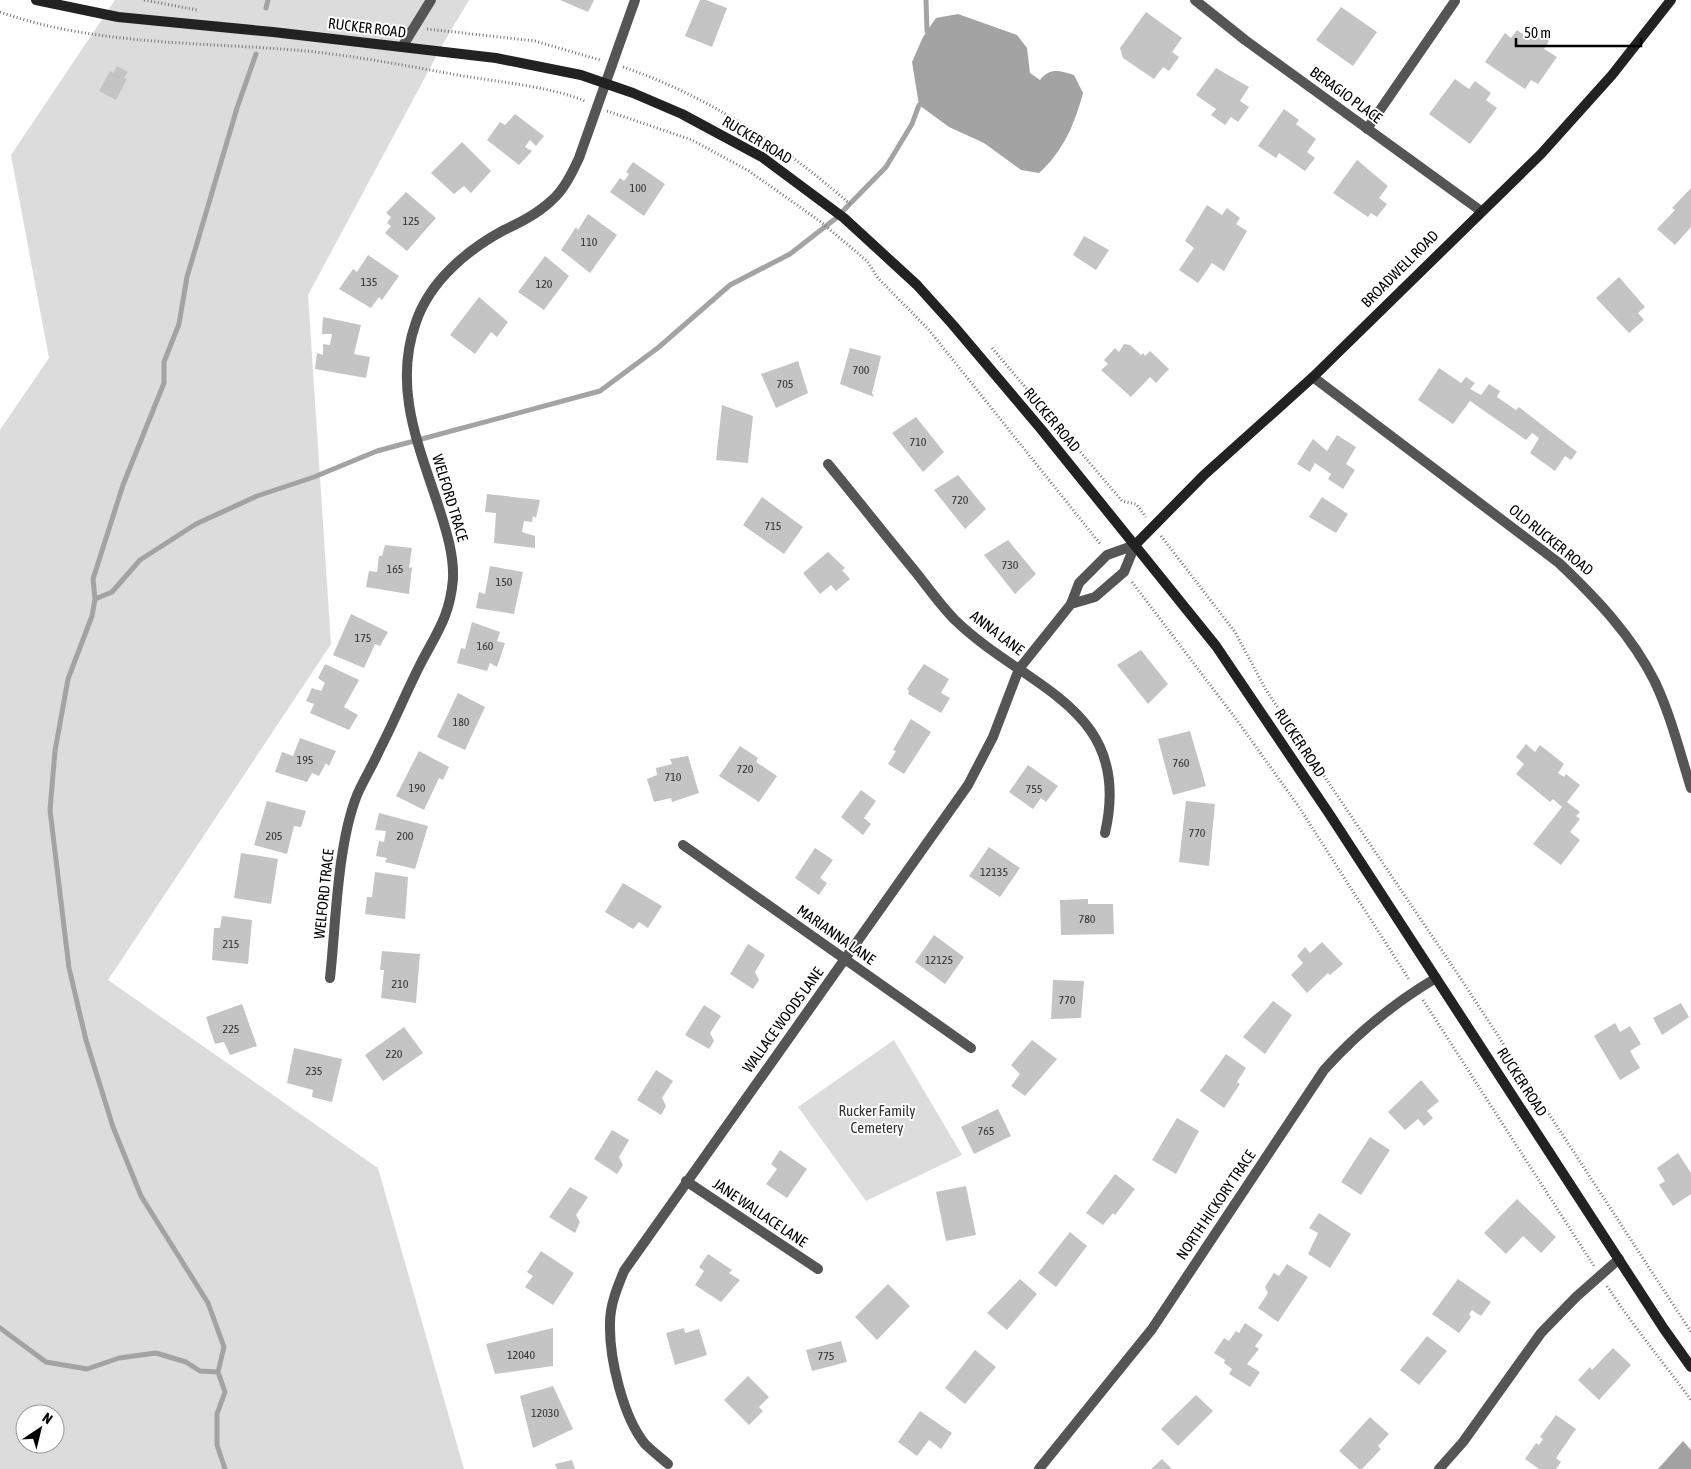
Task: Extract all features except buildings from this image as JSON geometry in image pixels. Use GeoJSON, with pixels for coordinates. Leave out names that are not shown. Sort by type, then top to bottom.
{"type":"FeatureCollection","features":[{"type":"Feature","properties":{"kind":"main road","name":"RUCKER ROAD"},"geometry":{"type":"LineString","coordinates":[[36,0],[118,17],[402,47],[530,63],[581,74],[682,114],[762,158],[844,218],[917,285],[953,325],[1216,646],[1330,815],[1691,1367]]}},
{"type":"Feature","properties":{"kind":"main road","name":"BROADWELL ROAD"},"geometry":{"type":"LineString","coordinates":[[1135,545],[1204,475],[1313,377],[1548,146],[1612,75],[1671,0]]}},
{"type":"Feature","properties":{"kind":"street"},"geometry":{"type":"LineString","coordinates":[[402,47],[431,0]]}},
{"type":"Feature","properties":{"kind":"street","name":"WELFORD TRACE"},"geometry":{"type":"LineString","coordinates":[[330,978],[342,860],[354,805],[367,774],[423,661],[443,626],[450,602],[453,577],[451,552],[410,419],[406,394],[407,361],[416,321],[437,285],[459,261],[479,245],[522,222],[553,200],[568,180],[579,158],[635,0]]}},
{"type":"Feature","properties":{"kind":"street","name":"BERAGIO PLACE"},"geometry":{"type":"LineString","coordinates":[[1195,0],[1480,211]]}},
{"type":"Feature","properties":{"kind":"street"},"geometry":{"type":"LineString","coordinates":[[1367,129],[1455,1]]}},
{"type":"Feature","properties":{"kind":"street","name":"OLD RUCKER ROAD"},"geometry":{"type":"LineString","coordinates":[[1313,377],[1559,563],[1587,589],[1619,624],[1640,654],[1656,683],[1670,720],[1691,788]]}},
{"type":"Feature","properties":{"kind":"street","name":"ANNA LANE"},"geometry":{"type":"LineString","coordinates":[[828,464],[953,618],[978,641],[1071,706],[1085,721],[1097,739],[1106,762],[1110,787],[1109,813],[1105,833]]}},
{"type":"Feature","properties":{"kind":"street"},"geometry":{"type":"LineString","coordinates":[[1072,604],[1096,596],[1124,572],[1135,545]]}},
{"type":"Feature","properties":{"kind":"street","name":"WALLACE WOODS LANE"},"geometry":{"type":"LineString","coordinates":[[668,1464],[645,1444],[629,1417],[612,1357],[610,1322],[614,1296],[624,1272],[686,1181],[968,785],[993,737],[1019,670],[1072,604],[1078,583],[1109,555],[1135,545]]}},
{"type":"Feature","properties":{"kind":"street","name":"MARIANNA LANE"},"geometry":{"type":"LineString","coordinates":[[683,845],[971,1048]]}},
{"type":"Feature","properties":{"kind":"street","name":"NORTH HICKORY TRACE"},"geometry":{"type":"LineString","coordinates":[[1039,1469],[1152,1329],[1324,1070],[1348,1044],[1416,990],[1436,978]]}},
{"type":"Feature","properties":{"kind":"street","name":"JANE WALLACE LANE"},"geometry":{"type":"LineString","coordinates":[[686,1181],[818,1269]]}},
{"type":"Feature","properties":{"kind":"street"},"geometry":{"type":"LineString","coordinates":[[1439,1469],[1463,1442],[1541,1334],[1599,1274],[1619,1259]]}},
{"type":"Feature","properties":{"kind":"path"},"geometry":{"type":"LineString","coordinates":[[144,0],[198,10]]}},
{"type":"Feature","properties":{"kind":"path"},"geometry":{"type":"LineString","coordinates":[[0,12],[23,20],[125,39],[298,51],[368,60],[515,84],[577,98],[692,140],[750,171],[821,222],[867,261],[878,278],[929,330],[1109,555]]}},
{"type":"Feature","properties":{"kind":"path"},"geometry":{"type":"LineString","coordinates":[[374,29],[438,29],[535,41],[612,64],[708,104],[763,136],[828,184],[856,210]]}},
{"type":"Feature","properties":{"kind":"path"},"geometry":{"type":"LineString","coordinates":[[986,341],[1122,501],[1136,504],[1235,632],[1266,690],[1461,979],[1691,1332]]}},
{"type":"Feature","properties":{"kind":"path"},"geometry":{"type":"LineString","coordinates":[[1124,572],[1236,719],[1299,807],[1634,1328],[1691,1400]]}},
{"type":"Feature","properties":{"kind":"green space"},"geometry":{"type":"Polygon","coordinates":[[[115,0],[469,0],[443,44],[308,295],[331,644],[108,980],[378,1168],[464,1469],[0,1469],[0,430],[49,358],[11,155],[115,0]]]}},
{"type":"Feature","properties":{"kind":"green space","name":"Rucker Family Cemetery"},"geometry":{"type":"Polygon","coordinates":[[[894,1040],[962,1155],[866,1201],[798,1107],[894,1040]]]}},
{"type":"Feature","properties":{"kind":"shaded area"},"geometry":{"type":"Polygon","coordinates":[[[958,14],[1017,35],[1027,48],[1030,73],[1040,80],[1048,73],[1056,71],[1074,75],[1083,93],[1076,115],[1067,136],[1055,156],[1039,173],[1021,170],[984,143],[949,127],[919,105],[912,62],[923,37],[936,18],[958,14]]]}},
{"type":"Feature","properties":{"kind":"shaded area"},"geometry":{"type":"Polygon","coordinates":[[[1683,1441],[1691,1450],[1691,1469],[1658,1469],[1683,1441]]]}},
{"type":"Feature","properties":{"kind":"waterway"},"geometry":{"type":"LineString","coordinates":[[266,8],[268,0]]}},
{"type":"Feature","properties":{"kind":"waterway"},"geometry":{"type":"LineString","coordinates":[[926,0],[927,31]]}},
{"type":"Feature","properties":{"kind":"waterway"},"geometry":{"type":"LineString","coordinates":[[225,1469],[217,1445],[217,1414],[225,1392],[218,1372],[224,1347],[208,1303],[141,1196],[113,1127],[86,1040],[69,968],[50,810],[55,751],[68,679],[92,616],[95,599],[93,579],[123,485],[164,383],[164,362],[179,324],[187,277],[237,108],[256,54]]}},
{"type":"Feature","properties":{"kind":"waterway"},"geometry":{"type":"LineString","coordinates":[[95,599],[112,592],[140,560],[196,524],[257,496],[314,477],[377,451],[600,391],[659,347],[730,285],[790,254],[835,219],[886,167],[912,124],[919,105]]}},
{"type":"Feature","properties":{"kind":"waterway"},"geometry":{"type":"LineString","coordinates":[[0,1328],[46,1362],[87,1369],[119,1358],[156,1353],[186,1362],[200,1371],[218,1372]]}}]}
